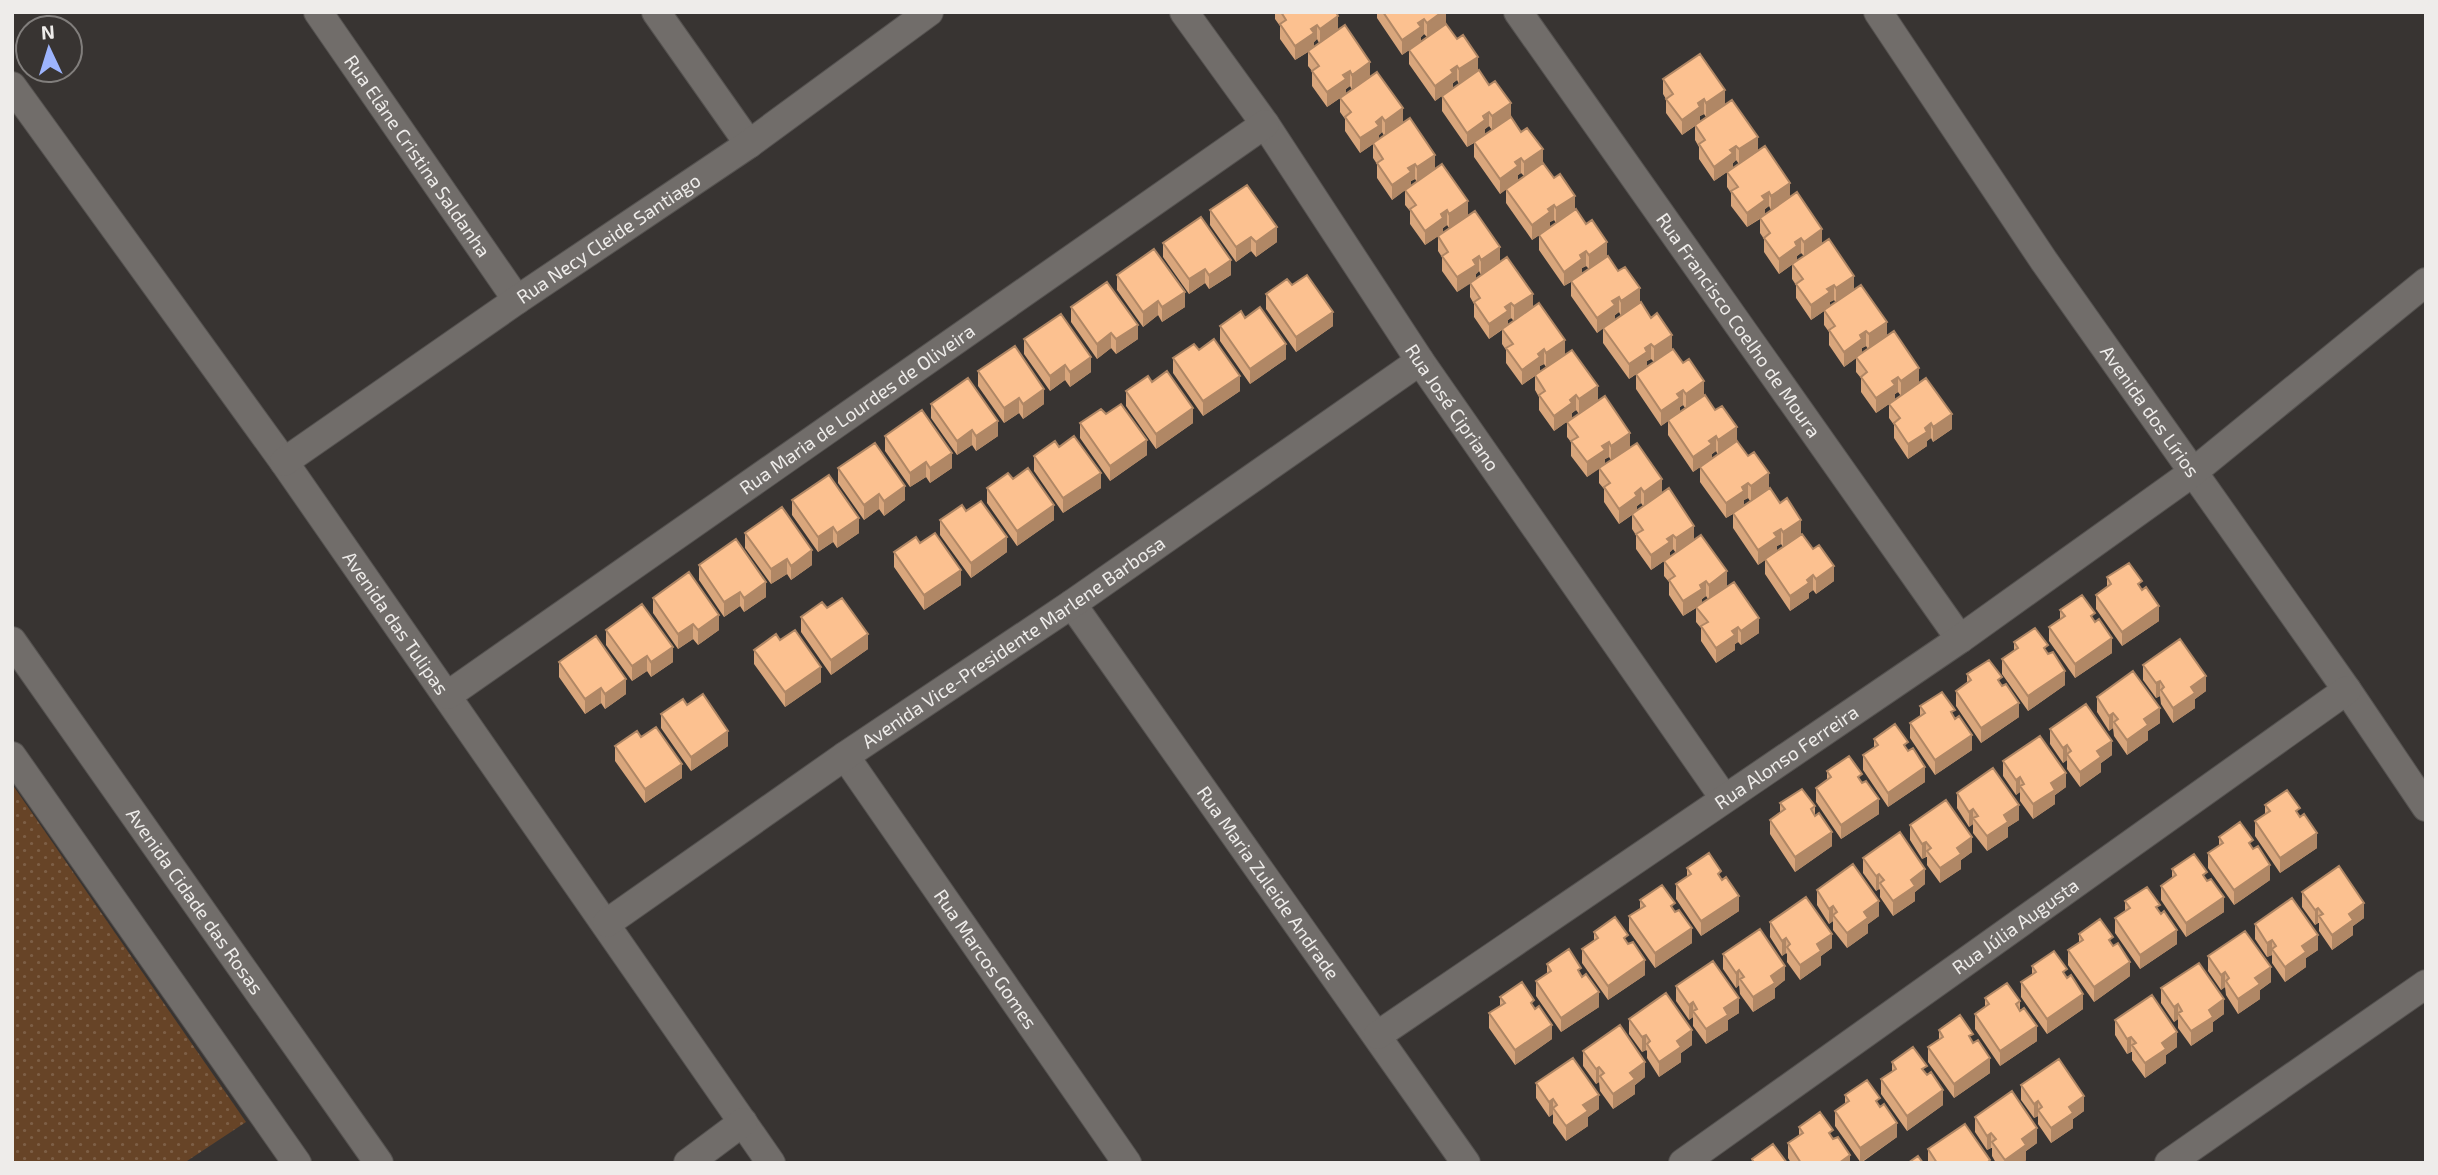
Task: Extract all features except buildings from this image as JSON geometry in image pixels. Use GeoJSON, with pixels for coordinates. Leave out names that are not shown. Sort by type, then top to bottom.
{"type":"FeatureCollection","features":[{"type":"Feature","properties":{"kind":"street","name":"Rua Elâne Cristina Saldanha"},"geometry":{"type":"LineString","coordinates":[[318,12],[517,300]]}},
{"type":"Feature","properties":{"kind":"street"},"geometry":{"type":"LineString","coordinates":[[656,12],[748,144]]}},
{"type":"Feature","properties":{"kind":"street","name":"Rua Necy Cleide Santiago"},"geometry":{"type":"LineString","coordinates":[[284,462],[748,144],[929,12]]}},
{"type":"Feature","properties":{"kind":"street","name":"Rua José Cipriano"},"geometry":{"type":"LineString","coordinates":[[1184,12],[1265,124],[1420,361],[1724,797]]}},
{"type":"Feature","properties":{"kind":"street","name":"Rua Francisco Coelho de Moura"},"geometry":{"type":"LineString","coordinates":[[1518,12],[1960,639]]}},
{"type":"Feature","properties":{"kind":"street","name":"Avenida dos Lírios"},"geometry":{"type":"LineString","coordinates":[[1878,12],[2044,261],[2347,690],[2426,807]]}},
{"type":"Feature","properties":{"kind":"street","name":"Avenida das Tulipas"},"geometry":{"type":"LineString","coordinates":[[12,86],[284,462],[607,923],[771,1163]]}},
{"type":"Feature","properties":{"kind":"street","name":"Rua Maria de Lourdes de Oliveira"},"geometry":{"type":"LineString","coordinates":[[448,695],[1265,124]]}},
{"type":"Feature","properties":{"kind":"street","name":"Rua Alonso Ferreira"},"geometry":{"type":"LineString","coordinates":[[1378,1035],[1724,797],[1960,639],[2192,473],[2426,282]]}},
{"type":"Feature","properties":{"kind":"street","name":"Avenida Vice-Presidente Marlene Barbosa"},"geometry":{"type":"LineString","coordinates":[[607,923],[1420,361]]}},
{"type":"Feature","properties":{"kind":"street","name":"Rua Maria Zuleide Andrade"},"geometry":{"type":"LineString","coordinates":[[1072,604],[1466,1163]]}},
{"type":"Feature","properties":{"kind":"street","name":"Avenida Cidade das Rosas"},"geometry":{"type":"LineString","coordinates":[[12,641],[379,1163]]}},
{"type":"Feature","properties":{"kind":"street","name":"Rua Júlia Augusta"},"geometry":{"type":"LineString","coordinates":[[1683,1163],[2347,690]]}},
{"type":"Feature","properties":{"kind":"street","name":"Rua Marcos Gomes"},"geometry":{"type":"LineString","coordinates":[[845,756],[1127,1163]]}},
{"type":"Feature","properties":{"kind":"street"},"geometry":{"type":"LineString","coordinates":[[12,757],[297,1163]]}},
{"type":"Feature","properties":{"kind":"street"},"geometry":{"type":"LineString","coordinates":[[2169,1163],[2426,984]]}},
{"type":"Feature","properties":{"kind":"street"},"geometry":{"type":"LineString","coordinates":[[688,1163],[743,1122]]}},
{"type":"Feature","properties":{"kind":"shaded area"},"geometry":{"type":"Polygon","coordinates":[[[12,784],[246,1122],[184,1163],[12,1163],[12,784]]]}}]}
